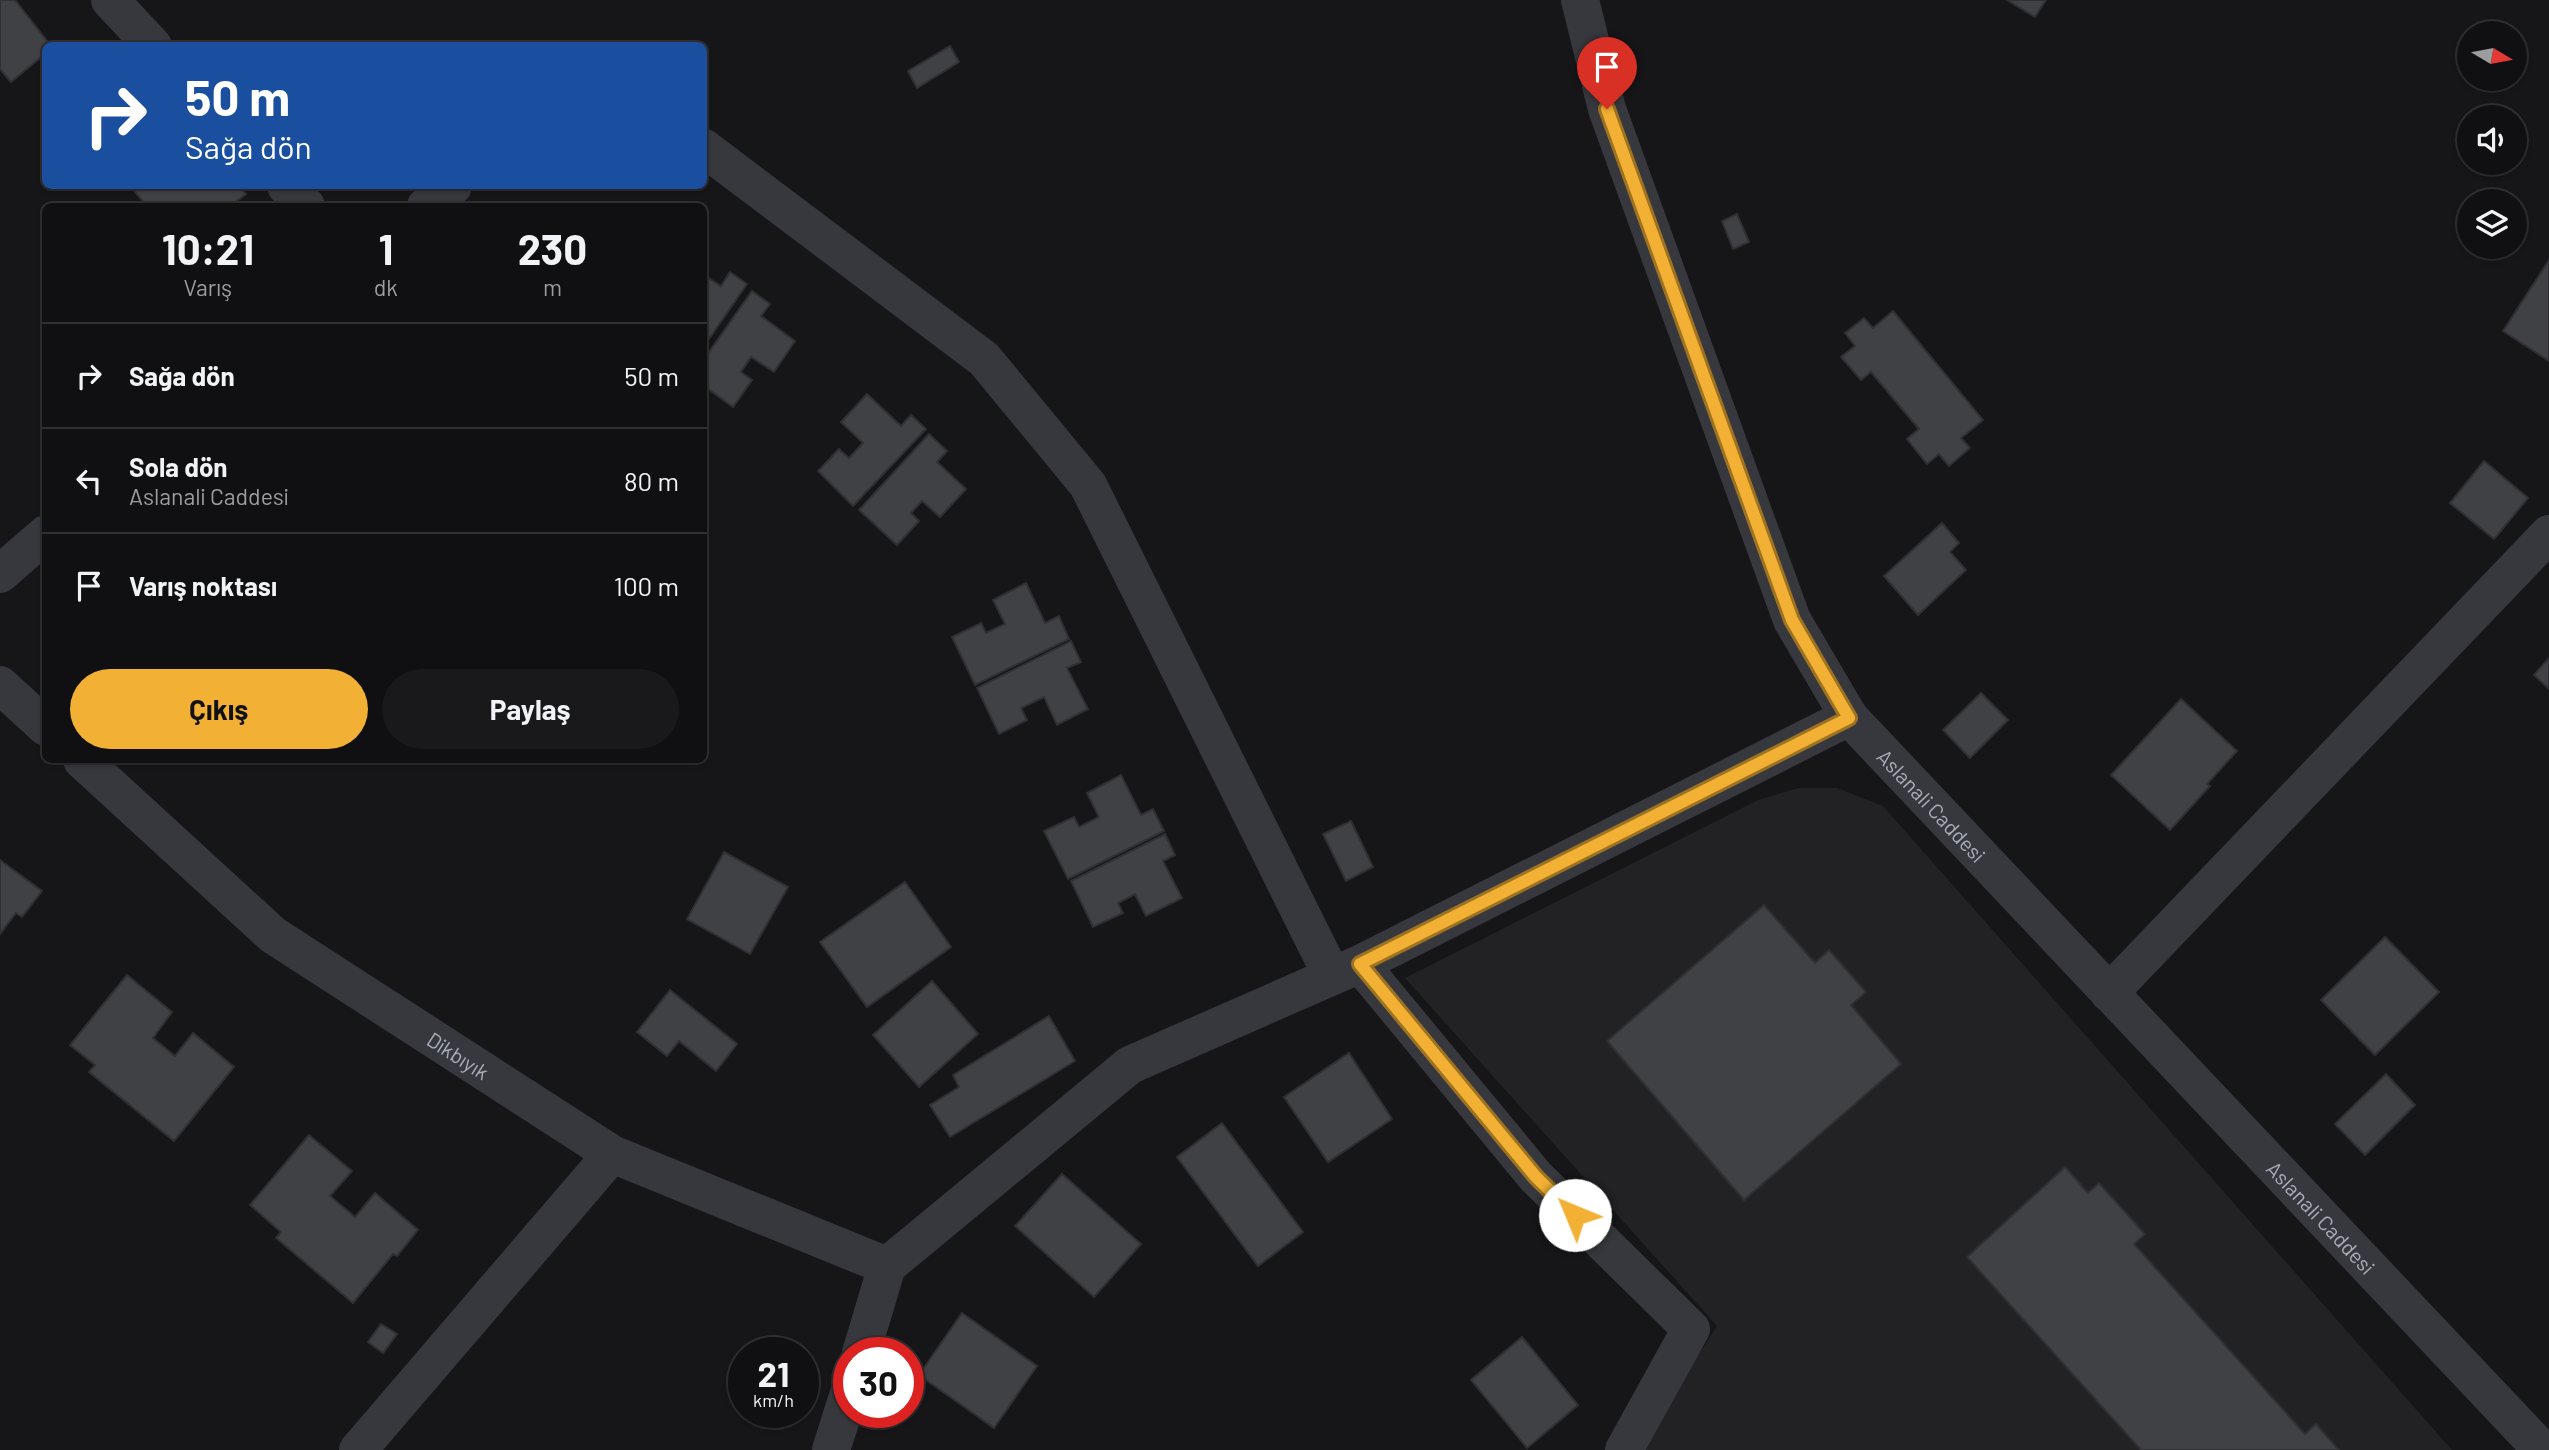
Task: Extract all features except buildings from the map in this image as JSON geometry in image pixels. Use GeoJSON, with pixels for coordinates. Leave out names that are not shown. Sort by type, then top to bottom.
{"type":"FeatureCollection","features":[{"type":"Feature","properties":{"kind":"street"},"geometry":{"type":"LineString","coordinates":[[110,0],[149,42]]}},
{"type":"Feature","properties":{"kind":"street","name":"Aslanali Caddesi"},"geometry":{"type":"LineString","coordinates":[[1580,0],[1607,109],[1792,620],[1849,718],[2542,1450]]}},
{"type":"Feature","properties":{"kind":"street"},"geometry":{"type":"LineString","coordinates":[[707,150],[984,359],[1088,485],[1346,970],[1536,1177],[1691,1329],[1625,1450]]}},
{"type":"Feature","properties":{"kind":"street"},"geometry":{"type":"LineString","coordinates":[[289,189],[303,203]]}},
{"type":"Feature","properties":{"kind":"street"},"geometry":{"type":"LineString","coordinates":[[430,203],[449,189]]}},
{"type":"Feature","properties":{"kind":"street"},"geometry":{"type":"LineString","coordinates":[[2109,993],[2549,534]]}},
{"type":"Feature","properties":{"kind":"street"},"geometry":{"type":"LineString","coordinates":[[0,574],[42,537]]}},
{"type":"Feature","properties":{"kind":"street"},"geometry":{"type":"LineString","coordinates":[[0,685],[42,723]]}},
{"type":"Feature","properties":{"kind":"street"},"geometry":{"type":"LineString","coordinates":[[866,1337],[887,1266],[1130,1065],[1346,970],[1849,718]]}},
{"type":"Feature","properties":{"kind":"street","name":"Dikbıyık"},"geometry":{"type":"LineString","coordinates":[[85,763],[273,935],[612,1154],[887,1266]]}},
{"type":"Feature","properties":{"kind":"street"},"geometry":{"type":"LineString","coordinates":[[358,1450],[612,1154]]}},
{"type":"Feature","properties":{"kind":"street"},"geometry":{"type":"LineString","coordinates":[[831,1450],[838,1428]]}},
{"type":"Feature","properties":{"kind":"shaded area"},"geometry":{"type":"Polygon","coordinates":[[[1798,788],[1837,788],[1883,806],[2452,1450],[1637,1450],[1717,1326],[1405,978],[1758,800],[1798,788]]]}},
{"type":"Feature","properties":{"kind":"route"},"geometry":{"type":"LineString","coordinates":[[1575,1215],[1536,1177],[1360,964],[1849,718],[1792,620],[1607,109]]}}]}
